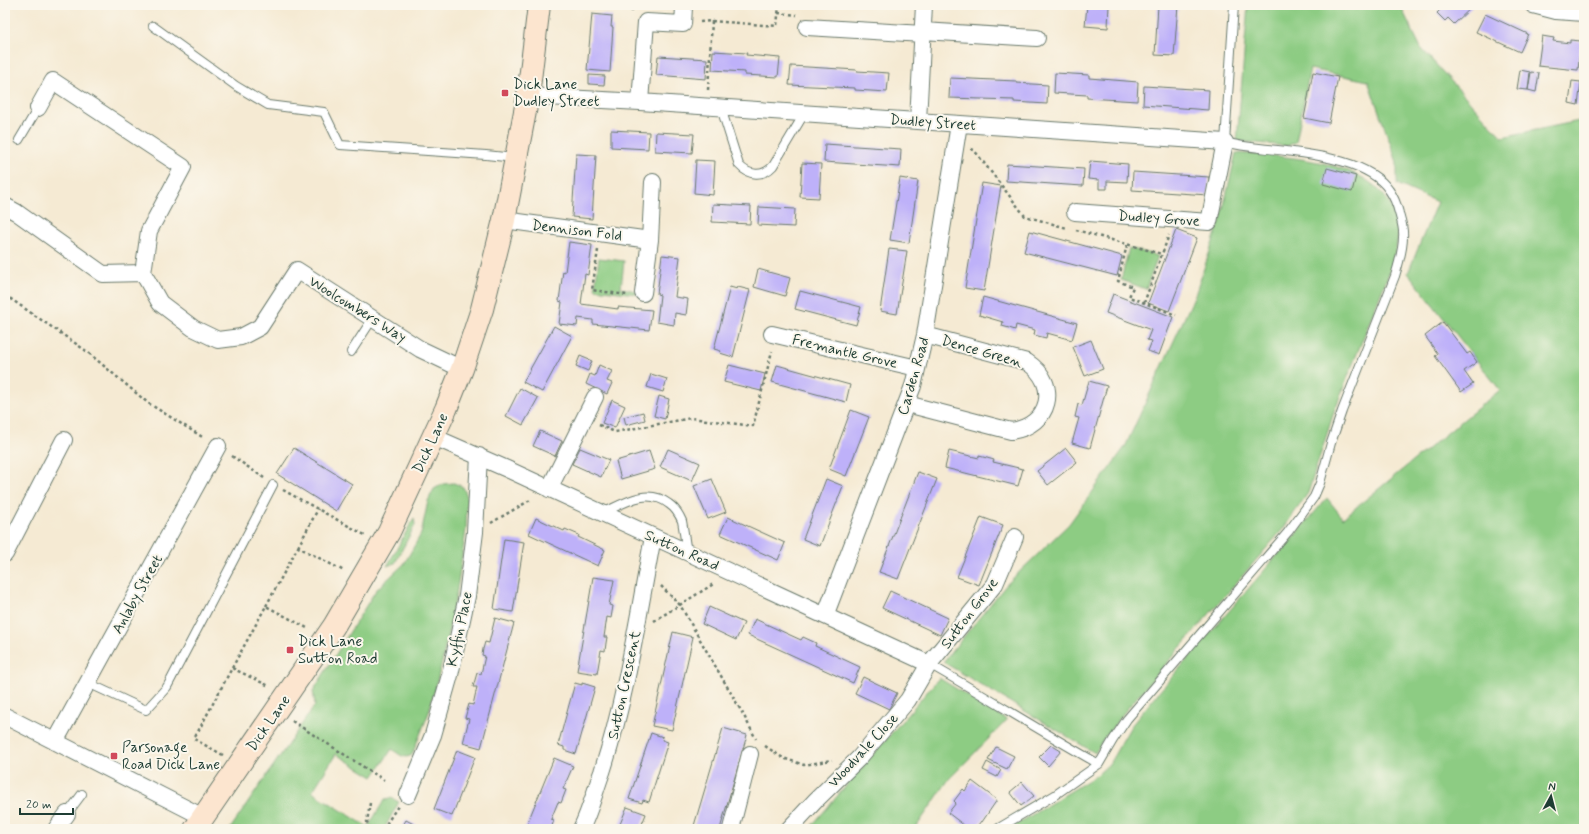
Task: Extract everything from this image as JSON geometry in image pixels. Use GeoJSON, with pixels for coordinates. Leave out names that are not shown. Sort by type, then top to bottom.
{"type":"FeatureCollection","features":[{"type":"Feature","properties":{"kind":"street","name":"Dick Lane"},"geometry":{"type":"LineString","coordinates":[[199,823],[326,638],[389,532],[434,437],[462,369],[482,309],[504,220],[528,96],[539,5]]}},
{"type":"Feature","properties":{"kind":"street"},"geometry":{"type":"LineString","coordinates":[[918,121],[924,5]]}},
{"type":"Feature","properties":{"kind":"street"},"geometry":{"type":"LineString","coordinates":[[1533,5],[1556,11],[1584,13]]}},
{"type":"Feature","properties":{"kind":"street"},"geometry":{"type":"LineString","coordinates":[[640,102],[646,22],[683,24],[684,7]]}},
{"type":"Feature","properties":{"kind":"street"},"geometry":{"type":"LineString","coordinates":[[807,27],[1037,38]]}},
{"type":"Feature","properties":{"kind":"street"},"geometry":{"type":"LineString","coordinates":[[5,206],[16,212],[103,274],[143,273],[149,231],[183,167],[54,81],[38,108]]}},
{"type":"Feature","properties":{"kind":"street","name":"Dudley Street"},"geometry":{"type":"LineString","coordinates":[[528,96],[640,102],[1225,142]]}},
{"type":"Feature","properties":{"kind":"street","name":"Carden Road"},"geometry":{"type":"LineString","coordinates":[[825,616],[907,404],[918,368],[925,335],[958,124]]}},
{"type":"Feature","properties":{"kind":"street","name":"Dudley Grove"},"geometry":{"type":"LineString","coordinates":[[1074,212],[1209,222],[1225,142]]}},
{"type":"Feature","properties":{"kind":"street"},"geometry":{"type":"LineString","coordinates":[[643,293],[650,240],[653,182]]}},
{"type":"Feature","properties":{"kind":"street","name":"Dennison Fold"},"geometry":{"type":"LineString","coordinates":[[504,220],[650,240]]}},
{"type":"Feature","properties":{"kind":"street","name":"Woolcombers Way"},"geometry":{"type":"LineString","coordinates":[[143,273],[160,303],[193,328],[218,340],[242,337],[260,327],[297,270],[420,349],[462,369]]}},
{"type":"Feature","properties":{"kind":"street","name":"Fremantle Grove"},"geometry":{"type":"LineString","coordinates":[[773,334],[918,368]]}},
{"type":"Feature","properties":{"kind":"street","name":"Dence Green"},"geometry":{"type":"LineString","coordinates":[[907,404],[1011,431],[1020,430],[1032,424],[1041,415],[1045,407],[1047,398],[1045,381],[1035,367],[1027,362],[925,335]]}},
{"type":"Feature","properties":{"kind":"street"},"geometry":{"type":"LineString","coordinates":[[549,489],[595,396]]}},
{"type":"Feature","properties":{"kind":"street","name":"Sutton Road"},"geometry":{"type":"LineString","coordinates":[[434,437],[479,456],[929,664]]}},
{"type":"Feature","properties":{"kind":"street"},"geometry":{"type":"LineString","coordinates":[[5,554],[64,440]]}},
{"type":"Feature","properties":{"kind":"street","name":"Anlaby Street"},"geometry":{"type":"LineString","coordinates":[[55,742],[218,446]]}},
{"type":"Feature","properties":{"kind":"street","name":"Kyffin Place"},"geometry":{"type":"LineString","coordinates":[[408,795],[433,735],[450,676],[467,596],[475,532],[479,456]]}},
{"type":"Feature","properties":{"kind":"street","name":"Sutton Crescent"},"geometry":{"type":"LineString","coordinates":[[581,829],[588,814],[614,735],[627,679],[653,537]]}},
{"type":"Feature","properties":{"kind":"street","name":"Sutton Grove"},"geometry":{"type":"LineString","coordinates":[[929,664],[995,584],[1015,537]]}},
{"type":"Feature","properties":{"kind":"street","name":"Woodvale Close"},"geometry":{"type":"LineString","coordinates":[[789,829],[859,758],[908,700],[929,664]]}},
{"type":"Feature","properties":{"kind":"street"},"geometry":{"type":"LineString","coordinates":[[5,716],[55,742],[199,823]]}},
{"type":"Feature","properties":{"kind":"street"},"geometry":{"type":"LineString","coordinates":[[730,829],[753,747]]}},
{"type":"Feature","properties":{"kind":"street"},"geometry":{"type":"LineString","coordinates":[[56,829],[67,814]]}},
{"type":"Feature","properties":{"kind":"lane"},"geometry":{"type":"LineString","coordinates":[[997,829],[1055,796],[1099,764],[1113,740],[1128,719],[1288,532],[1314,497],[1320,483],[1331,443],[1342,412],[1395,276],[1401,255],[1404,236],[1400,215],[1389,190],[1377,178],[1361,169],[1323,157],[1239,146],[1225,142],[1234,5]]}},
{"type":"Feature","properties":{"kind":"lane"},"geometry":{"type":"LineString","coordinates":[[154,26],[236,86],[268,105],[324,112],[340,145],[486,155],[516,159]]}},
{"type":"Feature","properties":{"kind":"lane"},"geometry":{"type":"LineString","coordinates":[[19,140],[38,108]]}},
{"type":"Feature","properties":{"kind":"lane"},"geometry":{"type":"LineString","coordinates":[[714,108],[739,165],[746,172],[756,174],[765,172],[773,166],[804,114]]}},
{"type":"Feature","properties":{"kind":"lane"},"geometry":{"type":"LineString","coordinates":[[351,352],[373,318]]}},
{"type":"Feature","properties":{"kind":"lane"},"geometry":{"type":"LineString","coordinates":[[88,683],[146,710],[167,687],[273,485]]}},
{"type":"Feature","properties":{"kind":"lane"},"geometry":{"type":"LineString","coordinates":[[602,513],[641,496],[658,497],[673,506],[682,521],[687,552]]}},
{"type":"Feature","properties":{"kind":"lane"},"geometry":{"type":"LineString","coordinates":[[929,664],[977,691],[1052,738],[1099,764]]}},
{"type":"Feature","properties":{"kind":"lane"},"geometry":{"type":"LineString","coordinates":[[67,814],[82,794]]}},
{"type":"Feature","properties":{"kind":"path"},"geometry":{"type":"LineString","coordinates":[[683,24],[712,21],[777,26],[779,5]]}},
{"type":"Feature","properties":{"kind":"path"},"geometry":{"type":"LineString","coordinates":[[712,21],[714,108]]}},
{"type":"Feature","properties":{"kind":"path"},"geometry":{"type":"LineString","coordinates":[[955,148],[974,150],[1025,216],[1162,254]]}},
{"type":"Feature","properties":{"kind":"path"},"geometry":{"type":"LineString","coordinates":[[1144,303],[1175,220]]}},
{"type":"Feature","properties":{"kind":"path"},"geometry":{"type":"LineString","coordinates":[[600,233],[592,290],[636,297],[643,293]]}},
{"type":"Feature","properties":{"kind":"path"},"geometry":{"type":"LineString","coordinates":[[1127,245],[1118,281],[1133,287],[1129,297],[1176,316]]}},
{"type":"Feature","properties":{"kind":"path"},"geometry":{"type":"LineString","coordinates":[[5,295],[85,350],[148,403],[218,446],[273,485],[382,544]]}},
{"type":"Feature","properties":{"kind":"path"},"geometry":{"type":"LineString","coordinates":[[584,418],[615,432],[691,418],[753,426],[773,334]]}},
{"type":"Feature","properties":{"kind":"path"},"geometry":{"type":"LineString","coordinates":[[475,532],[549,489]]}},
{"type":"Feature","properties":{"kind":"path"},"geometry":{"type":"LineString","coordinates":[[239,764],[194,739],[318,509]]}},
{"type":"Feature","properties":{"kind":"path"},"geometry":{"type":"LineString","coordinates":[[298,547],[360,580]]}},
{"type":"Feature","properties":{"kind":"path"},"geometry":{"type":"LineString","coordinates":[[646,572],[680,605],[743,714],[753,747]]}},
{"type":"Feature","properties":{"kind":"path"},"geometry":{"type":"LineString","coordinates":[[635,632],[731,573]]}},
{"type":"Feature","properties":{"kind":"path"},"geometry":{"type":"LineString","coordinates":[[266,606],[326,638]]}},
{"type":"Feature","properties":{"kind":"path"},"geometry":{"type":"LineString","coordinates":[[232,668],[282,703],[384,780]]}},
{"type":"Feature","properties":{"kind":"path"},"geometry":{"type":"LineString","coordinates":[[763,745],[783,758],[804,765],[837,759],[859,758]]}},
{"type":"Feature","properties":{"kind":"path"},"geometry":{"type":"LineString","coordinates":[[383,829],[408,795]]}},
{"type":"Feature","properties":{"kind":"path"},"geometry":{"type":"LineString","coordinates":[[370,803],[367,822],[371,829]]}},
{"type":"Feature","properties":{"kind":"green space"},"geometry":{"type":"Polygon","coordinates":[[[1248,5],[1400,5],[1421,48],[1502,137],[1584,120],[1584,829],[1009,829],[1097,775],[1109,764],[1131,726],[1327,498],[1343,518],[1500,390],[1408,273],[1437,202],[1397,184],[1397,162],[1368,81],[1310,69],[1296,142],[1287,146],[1237,141],[1248,5]]]}},
{"type":"Feature","properties":{"kind":"green space"},"geometry":{"type":"Polygon","coordinates":[[[1236,153],[1281,156],[1331,165],[1354,173],[1374,185],[1388,201],[1397,223],[1398,236],[1393,261],[1335,409],[1308,493],[1283,529],[1126,710],[1105,737],[1095,753],[943,662],[1007,584],[1069,524],[1125,447],[1195,295],[1221,218],[1236,153]]]}},
{"type":"Feature","properties":{"kind":"green space"},"geometry":{"type":"Polygon","coordinates":[[[1129,248],[1158,256],[1146,289],[1121,280],[1129,248]]]}},
{"type":"Feature","properties":{"kind":"green space"},"geometry":{"type":"Polygon","coordinates":[[[599,258],[624,261],[621,288],[636,291],[636,294],[595,289],[599,258]]]}},
{"type":"Feature","properties":{"kind":"green space"},"geometry":{"type":"Polygon","coordinates":[[[454,483],[463,487],[467,496],[466,530],[457,590],[442,662],[429,712],[412,755],[404,757],[392,749],[373,777],[336,754],[312,792],[368,827],[385,799],[391,798],[399,802],[384,829],[230,829],[315,705],[313,691],[376,590],[404,564],[421,534],[428,501],[434,489],[443,484],[454,483]]]}},
{"type":"Feature","properties":{"kind":"green space"},"geometry":{"type":"Polygon","coordinates":[[[414,518],[415,525],[395,563],[387,566],[414,518]]]}},
{"type":"Feature","properties":{"kind":"green space"},"geometry":{"type":"Polygon","coordinates":[[[939,678],[1007,720],[949,779],[915,829],[809,829],[939,678]]]}},
{"type":"Feature","properties":{"kind":"building"},"geometry":{"type":"Polygon","coordinates":[[[974,5],[974,7],[956,6],[974,5]]]}},
{"type":"Feature","properties":{"kind":"building"},"geometry":{"type":"Polygon","coordinates":[[[1087,5],[1109,5],[1108,28],[1085,26],[1087,5]]]}},
{"type":"Feature","properties":{"kind":"building"},"geometry":{"type":"Polygon","coordinates":[[[1158,5],[1178,5],[1174,56],[1155,55],[1158,5]]]}},
{"type":"Feature","properties":{"kind":"building"},"geometry":{"type":"Polygon","coordinates":[[[1436,5],[1474,5],[1454,24],[1448,18],[1445,21],[1437,13],[1440,10],[1436,5]]]}},
{"type":"Feature","properties":{"kind":"building"},"geometry":{"type":"Polygon","coordinates":[[[592,14],[612,16],[611,27],[613,27],[610,72],[587,70],[592,14]]]}},
{"type":"Feature","properties":{"kind":"building"},"geometry":{"type":"Polygon","coordinates":[[[1485,14],[1528,34],[1520,52],[1476,32],[1485,14]]]}},
{"type":"Feature","properties":{"kind":"building"},"geometry":{"type":"Polygon","coordinates":[[[1542,36],[1554,38],[1553,41],[1570,43],[1570,40],[1581,41],[1578,70],[1538,66],[1542,36]]]}},
{"type":"Feature","properties":{"kind":"building"},"geometry":{"type":"Polygon","coordinates":[[[713,51],[747,53],[746,55],[780,58],[778,77],[745,75],[745,72],[712,70],[713,51]]]}},
{"type":"Feature","properties":{"kind":"building"},"geometry":{"type":"Polygon","coordinates":[[[658,56],[707,59],[706,79],[656,75],[658,56]]]}},
{"type":"Feature","properties":{"kind":"building"},"geometry":{"type":"Polygon","coordinates":[[[791,66],[889,73],[887,92],[855,90],[855,88],[789,85],[791,66]]]}},
{"type":"Feature","properties":{"kind":"building"},"geometry":{"type":"Polygon","coordinates":[[[1520,70],[1530,72],[1528,90],[1517,89],[1520,70]]]}},
{"type":"Feature","properties":{"kind":"building"},"geometry":{"type":"Polygon","coordinates":[[[1313,72],[1338,77],[1329,123],[1304,118],[1313,72]]]}},
{"type":"Feature","properties":{"kind":"building"},"geometry":{"type":"Polygon","coordinates":[[[1531,72],[1539,73],[1536,92],[1528,90],[1531,72]]]}},
{"type":"Feature","properties":{"kind":"building"},"geometry":{"type":"Polygon","coordinates":[[[1055,73],[1089,75],[1089,78],[1138,82],[1137,101],[1087,98],[1087,95],[1054,93],[1055,73]]]}},
{"type":"Feature","properties":{"kind":"building"},"geometry":{"type":"Polygon","coordinates":[[[589,75],[605,76],[604,85],[589,84],[589,75]]]}},
{"type":"Feature","properties":{"kind":"building"},"geometry":{"type":"Polygon","coordinates":[[[950,78],[1016,81],[1016,83],[1048,85],[1047,104],[1014,102],[1014,100],[949,98],[950,78]]]}},
{"type":"Feature","properties":{"kind":"building"},"geometry":{"type":"Polygon","coordinates":[[[1572,81],[1581,82],[1578,105],[1569,103],[1572,81]]]}},
{"type":"Feature","properties":{"kind":"building"},"geometry":{"type":"Polygon","coordinates":[[[1144,86],[1209,90],[1208,110],[1143,105],[1144,86]]]}},
{"type":"Feature","properties":{"kind":"building"},"geometry":{"type":"Polygon","coordinates":[[[611,130],[649,132],[648,149],[611,147],[611,130]]]}},
{"type":"Feature","properties":{"kind":"building"},"geometry":{"type":"Polygon","coordinates":[[[656,132],[694,134],[692,153],[655,151],[656,132]]]}},
{"type":"Feature","properties":{"kind":"building"},"geometry":{"type":"Polygon","coordinates":[[[825,144],[901,149],[900,167],[824,162],[825,144]]]}},
{"type":"Feature","properties":{"kind":"building"},"geometry":{"type":"Polygon","coordinates":[[[576,154],[596,155],[592,219],[572,217],[576,154]]]}},
{"type":"Feature","properties":{"kind":"building"},"geometry":{"type":"Polygon","coordinates":[[[696,160],[715,161],[713,195],[694,193],[696,160]]]}},
{"type":"Feature","properties":{"kind":"building"},"geometry":{"type":"Polygon","coordinates":[[[1090,161],[1128,164],[1127,182],[1107,181],[1107,189],[1099,189],[1099,180],[1088,179],[1090,161]]]}},
{"type":"Feature","properties":{"kind":"building"},"geometry":{"type":"Polygon","coordinates":[[[802,163],[821,164],[819,198],[800,197],[802,163]]]}},
{"type":"Feature","properties":{"kind":"building"},"geometry":{"type":"Polygon","coordinates":[[[1007,164],[1084,169],[1083,186],[1006,181],[1007,164]]]}},
{"type":"Feature","properties":{"kind":"building"},"geometry":{"type":"Polygon","coordinates":[[[1327,168],[1356,176],[1352,192],[1323,184],[1327,168]]]}},
{"type":"Feature","properties":{"kind":"building"},"geometry":{"type":"Polygon","coordinates":[[[1133,172],[1209,177],[1208,195],[1132,190],[1133,172]]]}},
{"type":"Feature","properties":{"kind":"building"},"geometry":{"type":"Polygon","coordinates":[[[900,178],[918,181],[909,243],[890,240],[900,178]]]}},
{"type":"Feature","properties":{"kind":"building"},"geometry":{"type":"Polygon","coordinates":[[[982,183],[1001,186],[984,291],[965,288],[982,183]]]}},
{"type":"Feature","properties":{"kind":"building"},"geometry":{"type":"Polygon","coordinates":[[[713,204],[751,206],[750,224],[712,222],[713,204]]]}},
{"type":"Feature","properties":{"kind":"building"},"geometry":{"type":"Polygon","coordinates":[[[759,207],[795,209],[794,227],[758,225],[759,207]]]}},
{"type":"Feature","properties":{"kind":"building"},"geometry":{"type":"Polygon","coordinates":[[[1176,230],[1197,238],[1169,311],[1148,303],[1176,230]]]}},
{"type":"Feature","properties":{"kind":"building"},"geometry":{"type":"Polygon","coordinates":[[[1030,231],[1122,256],[1117,276],[1024,252],[1030,231]]]}},
{"type":"Feature","properties":{"kind":"building"},"geometry":{"type":"Polygon","coordinates":[[[569,242],[592,245],[588,275],[585,274],[581,304],[618,309],[618,307],[652,310],[649,330],[593,324],[593,320],[578,318],[577,326],[559,324],[562,302],[559,301],[569,242]]]}},
{"type":"Feature","properties":{"kind":"building"},"geometry":{"type":"Polygon","coordinates":[[[889,249],[907,251],[897,314],[880,311],[889,249]]]}},
{"type":"Feature","properties":{"kind":"building"},"geometry":{"type":"Polygon","coordinates":[[[662,255],[680,257],[675,297],[688,299],[686,315],[675,313],[674,325],[657,322],[660,295],[657,294],[662,255]]]}},
{"type":"Feature","properties":{"kind":"building"},"geometry":{"type":"Polygon","coordinates":[[[758,269],[790,278],[785,296],[754,287],[758,269]]]}},
{"type":"Feature","properties":{"kind":"building"},"geometry":{"type":"Polygon","coordinates":[[[730,287],[750,290],[733,357],[720,353],[721,351],[714,349],[730,287]]]}},
{"type":"Feature","properties":{"kind":"building"},"geometry":{"type":"Polygon","coordinates":[[[800,291],[861,307],[856,325],[795,309],[800,291]]]}},
{"type":"Feature","properties":{"kind":"building"},"geometry":{"type":"Polygon","coordinates":[[[1113,294],[1173,317],[1159,355],[1148,351],[1152,341],[1147,340],[1151,330],[1106,313],[1113,294]]]}},
{"type":"Feature","properties":{"kind":"building"},"geometry":{"type":"Polygon","coordinates":[[[983,297],[1077,323],[1072,340],[1047,333],[1046,338],[1034,335],[1035,330],[1016,325],[1015,330],[1002,326],[1003,322],[979,315],[983,297]]]}},
{"type":"Feature","properties":{"kind":"building"},"geometry":{"type":"Polygon","coordinates":[[[1443,322],[1467,354],[1470,352],[1477,362],[1464,371],[1473,384],[1461,392],[1435,356],[1438,354],[1425,336],[1443,322]]]}},
{"type":"Feature","properties":{"kind":"building"},"geometry":{"type":"Polygon","coordinates":[[[554,326],[572,336],[542,392],[523,382],[554,326]]]}},
{"type":"Feature","properties":{"kind":"building"},"geometry":{"type":"Polygon","coordinates":[[[1091,340],[1103,369],[1085,376],[1073,347],[1091,340]]]}},
{"type":"Feature","properties":{"kind":"building"},"geometry":{"type":"Polygon","coordinates":[[[580,356],[592,361],[588,371],[576,366],[580,356]]]}},
{"type":"Feature","properties":{"kind":"building"},"geometry":{"type":"Polygon","coordinates":[[[599,365],[612,371],[607,381],[612,383],[607,394],[586,384],[590,374],[595,376],[599,365]]]}},
{"type":"Feature","properties":{"kind":"building"},"geometry":{"type":"Polygon","coordinates":[[[729,365],[765,374],[761,391],[724,382],[729,365]]]}},
{"type":"Feature","properties":{"kind":"building"},"geometry":{"type":"Polygon","coordinates":[[[777,365],[850,385],[846,402],[772,382],[777,365]]]}},
{"type":"Feature","properties":{"kind":"building"},"geometry":{"type":"Polygon","coordinates":[[[651,374],[667,379],[663,392],[647,387],[651,374]]]}},
{"type":"Feature","properties":{"kind":"building"},"geometry":{"type":"Polygon","coordinates":[[[1089,381],[1107,386],[1090,448],[1072,443],[1079,418],[1075,417],[1078,404],[1082,405],[1089,381]]]}},
{"type":"Feature","properties":{"kind":"building"},"geometry":{"type":"Polygon","coordinates":[[[520,388],[538,398],[523,425],[506,416],[520,388]]]}},
{"type":"Feature","properties":{"kind":"building"},"geometry":{"type":"Polygon","coordinates":[[[659,396],[669,399],[665,419],[654,416],[659,396]]]}},
{"type":"Feature","properties":{"kind":"building"},"geometry":{"type":"Polygon","coordinates":[[[612,400],[625,406],[615,428],[602,423],[612,400]]]}},
{"type":"Feature","properties":{"kind":"building"},"geometry":{"type":"Polygon","coordinates":[[[851,410],[869,417],[846,476],[829,469],[851,410]]]}},
{"type":"Feature","properties":{"kind":"building"},"geometry":{"type":"Polygon","coordinates":[[[643,412],[645,420],[626,425],[624,417],[643,412]]]}},
{"type":"Feature","properties":{"kind":"building"},"geometry":{"type":"Polygon","coordinates":[[[540,431],[562,441],[555,456],[533,446],[540,431]]]}},
{"type":"Feature","properties":{"kind":"building"},"geometry":{"type":"Polygon","coordinates":[[[294,448],[352,484],[336,511],[277,474],[294,448]]]}},
{"type":"Feature","properties":{"kind":"building"},"geometry":{"type":"Polygon","coordinates":[[[580,448],[609,460],[601,477],[572,464],[580,448]]]}},
{"type":"Feature","properties":{"kind":"building"},"geometry":{"type":"Polygon","coordinates":[[[1066,448],[1077,462],[1048,485],[1037,471],[1066,448]]]}},
{"type":"Feature","properties":{"kind":"building"},"geometry":{"type":"Polygon","coordinates":[[[668,449],[700,463],[692,481],[660,467],[668,449]]]}},
{"type":"Feature","properties":{"kind":"building"},"geometry":{"type":"Polygon","coordinates":[[[649,451],[655,469],[621,479],[616,461],[649,451]]]}},
{"type":"Feature","properties":{"kind":"building"},"geometry":{"type":"Polygon","coordinates":[[[949,451],[979,458],[979,456],[994,460],[993,462],[1023,469],[1018,486],[945,468],[949,451]]]}},
{"type":"Feature","properties":{"kind":"building"},"geometry":{"type":"Polygon","coordinates":[[[918,472],[937,479],[898,579],[879,572],[918,472]]]}},
{"type":"Feature","properties":{"kind":"building"},"geometry":{"type":"Polygon","coordinates":[[[712,479],[726,512],[708,519],[694,486],[712,479]]]}},
{"type":"Feature","properties":{"kind":"building"},"geometry":{"type":"Polygon","coordinates":[[[826,479],[843,486],[820,546],[803,539],[826,479]]]}},
{"type":"Feature","properties":{"kind":"building"},"geometry":{"type":"Polygon","coordinates":[[[728,517],[785,543],[778,560],[720,534],[728,517]]]}},
{"type":"Feature","properties":{"kind":"building"},"geometry":{"type":"Polygon","coordinates":[[[981,517],[1003,525],[979,585],[957,577],[981,517]]]}},
{"type":"Feature","properties":{"kind":"building"},"geometry":{"type":"Polygon","coordinates":[[[536,518],[564,531],[565,529],[579,535],[578,537],[605,550],[598,566],[529,534],[536,518]]]}},
{"type":"Feature","properties":{"kind":"building"},"geometry":{"type":"Polygon","coordinates":[[[504,539],[524,542],[513,612],[494,609],[504,539]]]}},
{"type":"Feature","properties":{"kind":"building"},"geometry":{"type":"Polygon","coordinates":[[[593,577],[614,580],[609,605],[613,606],[611,618],[607,617],[604,637],[607,637],[605,651],[601,650],[597,674],[577,671],[593,577]]]}},
{"type":"Feature","properties":{"kind":"building"},"geometry":{"type":"Polygon","coordinates":[[[890,591],[948,618],[940,635],[882,608],[890,591]]]}},
{"type":"Feature","properties":{"kind":"building"},"geometry":{"type":"Polygon","coordinates":[[[709,607],[744,623],[736,640],[702,624],[709,607]]]}},
{"type":"Feature","properties":{"kind":"building"},"geometry":{"type":"Polygon","coordinates":[[[495,618],[514,623],[481,748],[463,743],[469,719],[465,718],[469,704],[473,705],[477,687],[473,687],[477,673],[481,674],[485,656],[482,655],[483,649],[485,642],[489,643],[495,618]]]}},
{"type":"Feature","properties":{"kind":"building"},"geometry":{"type":"Polygon","coordinates":[[[755,619],[801,640],[803,637],[816,643],[815,646],[860,667],[853,683],[748,635],[755,619]]]}},
{"type":"Feature","properties":{"kind":"building"},"geometry":{"type":"Polygon","coordinates":[[[673,632],[693,637],[672,730],[652,726],[673,632]]]}},
{"type":"Feature","properties":{"kind":"building"},"geometry":{"type":"Polygon","coordinates":[[[863,677],[897,693],[889,709],[855,693],[863,677]]]}},
{"type":"Feature","properties":{"kind":"building"},"geometry":{"type":"Polygon","coordinates":[[[575,683],[582,685],[582,683],[595,687],[576,754],[564,750],[564,747],[558,745],[575,683]]]}},
{"type":"Feature","properties":{"kind":"building"},"geometry":{"type":"Polygon","coordinates":[[[723,728],[747,735],[720,829],[693,829],[723,728]]]}},
{"type":"Feature","properties":{"kind":"building"},"geometry":{"type":"Polygon","coordinates":[[[651,733],[663,737],[662,740],[668,742],[649,802],[643,800],[642,803],[629,799],[651,733]]]}},
{"type":"Feature","properties":{"kind":"building"},"geometry":{"type":"Polygon","coordinates":[[[1051,745],[1061,751],[1048,766],[1039,757],[1051,745]]]}},
{"type":"Feature","properties":{"kind":"building"},"geometry":{"type":"Polygon","coordinates":[[[996,747],[1014,756],[1007,769],[988,760],[996,747]]]}},
{"type":"Feature","properties":{"kind":"building"},"geometry":{"type":"Polygon","coordinates":[[[457,750],[475,757],[452,816],[434,809],[457,750]]]}},
{"type":"Feature","properties":{"kind":"building"},"geometry":{"type":"Polygon","coordinates":[[[554,758],[573,766],[563,789],[566,790],[561,803],[558,802],[551,819],[554,820],[551,829],[525,829],[554,758]]]}},
{"type":"Feature","properties":{"kind":"building"},"geometry":{"type":"Polygon","coordinates":[[[987,762],[1001,770],[997,777],[983,770],[987,762]]]}},
{"type":"Feature","properties":{"kind":"building"},"geometry":{"type":"Polygon","coordinates":[[[972,781],[997,800],[982,822],[981,821],[975,829],[969,829],[948,813],[956,803],[954,801],[963,789],[965,791],[972,781]]]}},
{"type":"Feature","properties":{"kind":"building"},"geometry":{"type":"Polygon","coordinates":[[[1022,782],[1034,796],[1021,806],[1010,792],[1022,782]]]}},
{"type":"Feature","properties":{"kind":"building"},"geometry":{"type":"Polygon","coordinates":[[[627,807],[646,814],[640,829],[618,829],[627,807]]]}},
{"type":"Feature","properties":{"kind":"building"},"geometry":{"type":"Polygon","coordinates":[[[406,820],[423,829],[401,829],[406,820]]]}},
{"type":"Feature","properties":{"kind":"place","name":"Dick Lane Dudley Street"},"geometry":{"type":"Point","coordinates":[505,93]}},
{"type":"Feature","properties":{"kind":"place","name":"Dick Lane Sutton Road"},"geometry":{"type":"Point","coordinates":[290,650]}},
{"type":"Feature","properties":{"kind":"place","name":"Parsonage Road Dick Lane"},"geometry":{"type":"Point","coordinates":[114,756]}}]}
